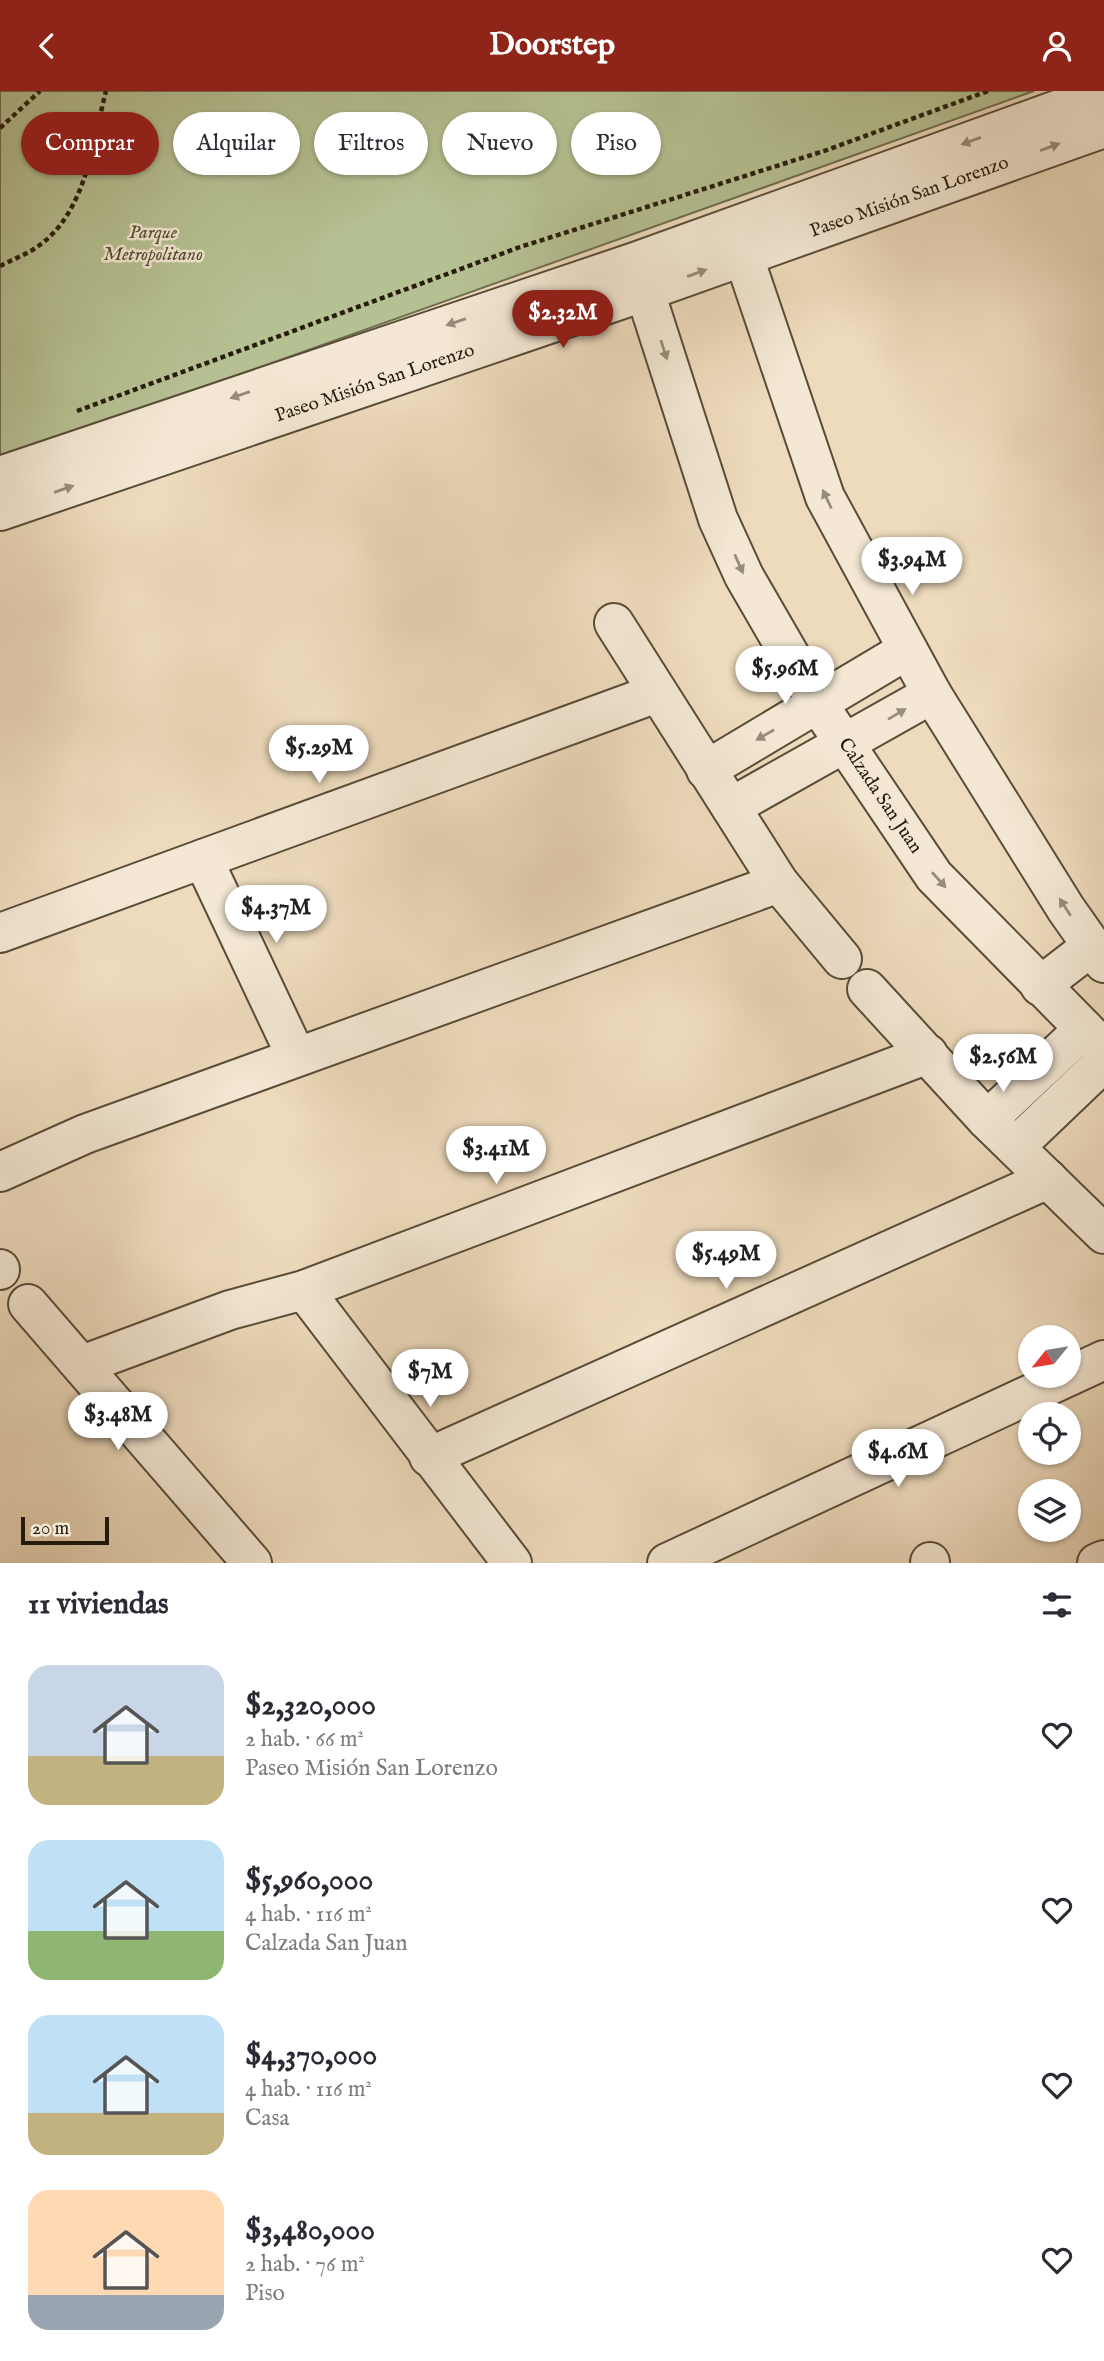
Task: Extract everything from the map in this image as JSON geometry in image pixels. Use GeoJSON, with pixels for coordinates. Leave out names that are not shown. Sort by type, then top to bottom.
{"type":"FeatureCollection","features":[{"type":"Feature","properties":{"kind":"street","name":"Paseo Misión San Lorenzo"},"geometry":{"type":"LineString","coordinates":[[739,241],[1104,93]]}},
{"type":"Feature","properties":{"kind":"street","name":"Paseo Misión San Lorenzo"},"geometry":{"type":"LineString","coordinates":[[0,512],[739,241],[1104,128]]}},
{"type":"Feature","properties":{"kind":"street"},"geometry":{"type":"LineString","coordinates":[[739,241],[825,497],[932,694],[1098,954],[1040,986]]}},
{"type":"Feature","properties":{"kind":"street","name":"Paseo Misión San Lorenzo"},"geometry":{"type":"LineString","coordinates":[[0,477],[640,276]]}},
{"type":"Feature","properties":{"kind":"street","name":"Calzada San Juan"},"geometry":{"type":"LineString","coordinates":[[640,276],[718,519],[744,576],[818,704],[934,876],[1094,1039]]}},
{"type":"Feature","properties":{"kind":"street"},"geometry":{"type":"LineString","coordinates":[[614,623],[779,883],[842,959]]}},
{"type":"Feature","properties":{"kind":"street"},"geometry":{"type":"LineString","coordinates":[[706,770],[907,650]]}},
{"type":"Feature","properties":{"kind":"street"},"geometry":{"type":"LineString","coordinates":[[0,933],[657,693]]}},
{"type":"Feature","properties":{"kind":"street"},"geometry":{"type":"LineString","coordinates":[[731,807],[932,694]]}},
{"type":"Feature","properties":{"kind":"street"},"geometry":{"type":"LineString","coordinates":[[202,859],[296,1056]]}},
{"type":"Feature","properties":{"kind":"street"},"geometry":{"type":"LineString","coordinates":[[0,1173],[85,1134],[779,883]]}},
{"type":"Feature","properties":{"kind":"street"},"geometry":{"type":"LineString","coordinates":[[867,989],[987,1121],[1104,1234]]}},
{"type":"Feature","properties":{"kind":"street"},"geometry":{"type":"LineString","coordinates":[[987,1121],[1094,1039]]}},
{"type":"Feature","properties":{"kind":"street"},"geometry":{"type":"LineString","coordinates":[[82,1365],[230,1310],[304,1290],[928,1054]]}},
{"type":"Feature","properties":{"kind":"street"},"geometry":{"type":"LineString","coordinates":[[1015,1147],[1104,1062]]}},
{"type":"Feature","properties":{"kind":"street"},"geometry":{"type":"LineString","coordinates":[[429,1457],[1048,1179]]}},
{"type":"Feature","properties":{"kind":"street"},"geometry":{"type":"LineString","coordinates":[[304,1290],[512,1563]]}},
{"type":"Feature","properties":{"kind":"street"},"geometry":{"type":"LineString","coordinates":[[29,1304],[252,1563]]}},
{"type":"Feature","properties":{"kind":"street"},"geometry":{"type":"LineString","coordinates":[[667,1563],[1104,1360]]}},
{"type":"Feature","properties":{"kind":"street"},"geometry":{"type":"LineString","coordinates":[[1097,1563],[1104,1560]]}},
{"type":"Feature","properties":{"kind":"path"},"geometry":{"type":"LineString","coordinates":[[0,128],[40,91]]}},
{"type":"Feature","properties":{"kind":"path"},"geometry":{"type":"LineString","coordinates":[[0,266],[35,248],[63,223],[81,189],[106,91]]}},
{"type":"Feature","properties":{"kind":"path"},"geometry":{"type":"LineString","coordinates":[[64,416],[520,247],[824,151],[988,91]]}},
{"type":"Feature","properties":{"kind":"green space","name":"Parque Metropolitano"},"geometry":{"type":"Polygon","coordinates":[[[0,91],[1034,91],[0,460],[0,91]]]}}]}
